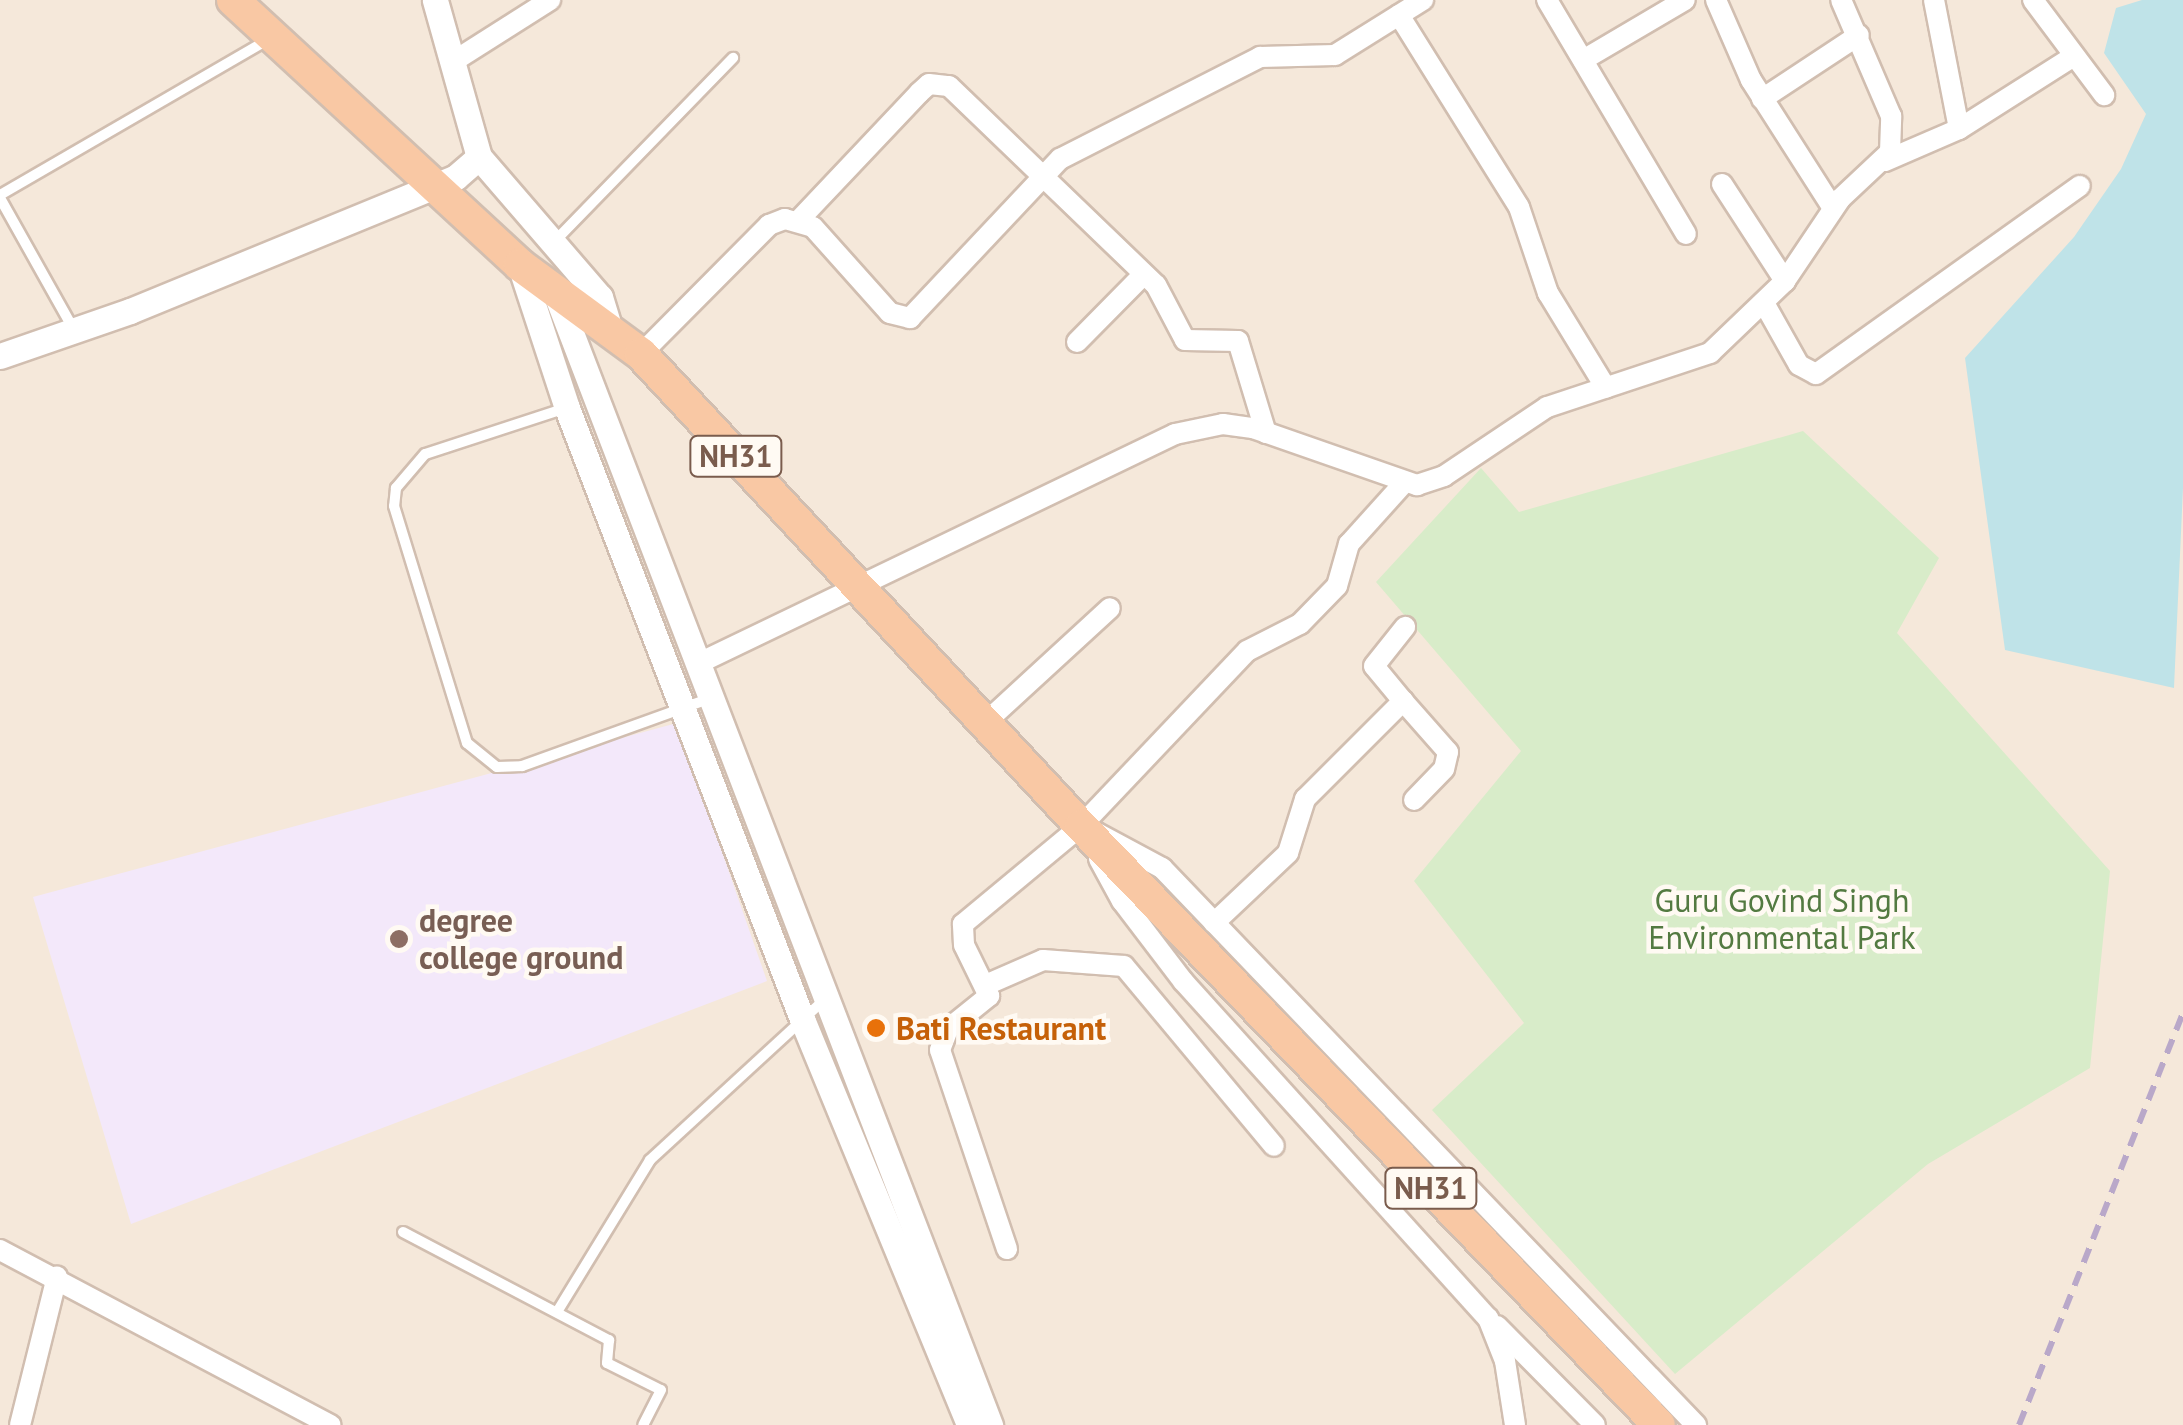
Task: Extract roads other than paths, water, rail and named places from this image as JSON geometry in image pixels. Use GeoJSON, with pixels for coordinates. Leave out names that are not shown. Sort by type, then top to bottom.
{"type":"FeatureCollection","features":[{"type":"Feature","properties":{"kind":"highway","name":"NH31"},"geometry":{"type":"LineString","coordinates":[[233,0],[270,39],[520,265],[554,286],[641,354],[1082,826],[1208,937],[1659,1425]]}},
{"type":"Feature","properties":{"kind":"street"},"geometry":{"type":"LineString","coordinates":[[434,0],[479,157],[600,296],[609,327]]}},
{"type":"Feature","properties":{"kind":"street"},"geometry":{"type":"LineString","coordinates":[[454,62],[550,0]]}},
{"type":"Feature","properties":{"kind":"street"},"geometry":{"type":"LineString","coordinates":[[799,220],[890,312],[910,318],[1042,173],[1260,56],[1322,59],[1423,0]]}},
{"type":"Feature","properties":{"kind":"street"},"geometry":{"type":"LineString","coordinates":[[1547,0],[1686,234]]}},
{"type":"Feature","properties":{"kind":"street"},"geometry":{"type":"LineString","coordinates":[[1583,60],[1685,0]]}},
{"type":"Feature","properties":{"kind":"street"},"geometry":{"type":"LineString","coordinates":[[1716,0],[1762,99],[1833,208]]}},
{"type":"Feature","properties":{"kind":"street"},"geometry":{"type":"LineString","coordinates":[[1841,0],[1894,128],[1885,161]]}},
{"type":"Feature","properties":{"kind":"street"},"geometry":{"type":"LineString","coordinates":[[1934,0],[1959,129]]}},
{"type":"Feature","properties":{"kind":"street"},"geometry":{"type":"LineString","coordinates":[[2033,0],[2104,94]]}},
{"type":"Feature","properties":{"kind":"street"},"geometry":{"type":"LineString","coordinates":[[1399,14],[1519,207],[1548,292],[1606,388]]}},
{"type":"Feature","properties":{"kind":"street"},"geometry":{"type":"LineString","coordinates":[[1762,99],[1858,34]]}},
{"type":"Feature","properties":{"kind":"street"},"geometry":{"type":"LineString","coordinates":[[697,664],[1175,434],[1223,424],[1266,433],[1403,484],[1444,476],[1523,419],[1710,353],[1785,282],[1833,208],[1885,161],[1959,129],[2074,56]]}},
{"type":"Feature","properties":{"kind":"street"},"geometry":{"type":"LineString","coordinates":[[641,354],[769,225],[799,220],[929,84],[949,86],[1144,274],[1185,340],[1238,341],[1266,433]]}},
{"type":"Feature","properties":{"kind":"street"},"geometry":{"type":"LineString","coordinates":[[0,356],[438,188],[479,157]]}},
{"type":"Feature","properties":{"kind":"street"},"geometry":{"type":"LineString","coordinates":[[1722,184],[1785,282]]}},
{"type":"Feature","properties":{"kind":"street"},"geometry":{"type":"LineString","coordinates":[[1764,303],[1799,365],[1816,374],[2080,186]]}},
{"type":"Feature","properties":{"kind":"street"},"geometry":{"type":"LineString","coordinates":[[520,265],[567,408],[825,1000],[990,1425]]}},
{"type":"Feature","properties":{"kind":"street"},"geometry":{"type":"LineString","coordinates":[[1078,342],[1144,274]]}},
{"type":"Feature","properties":{"kind":"street"},"geometry":{"type":"LineString","coordinates":[[554,286],[697,664],[697,703],[802,1018],[969,1425]]}},
{"type":"Feature","properties":{"kind":"street"},"geometry":{"type":"LineString","coordinates":[[1007,1250],[940,1050],[948,1029],[988,996],[988,984],[964,945],[964,924],[1082,826],[1247,650],[1300,624],[1336,586],[1344,551],[1403,484]]}},
{"type":"Feature","properties":{"kind":"street"},"geometry":{"type":"LineString","coordinates":[[986,722],[1110,608]]}},
{"type":"Feature","properties":{"kind":"street"},"geometry":{"type":"LineString","coordinates":[[1405,627],[1374,666],[1448,752],[1444,769],[1414,800]]}},
{"type":"Feature","properties":{"kind":"street"},"geometry":{"type":"LineString","coordinates":[[1403,701],[1306,799],[1288,853],[1208,937],[1696,1425]]}},
{"type":"Feature","properties":{"kind":"street"},"geometry":{"type":"LineString","coordinates":[[1082,826],[1122,901],[1183,982],[1488,1318],[1595,1425]]}},
{"type":"Feature","properties":{"kind":"street"},"geometry":{"type":"LineString","coordinates":[[988,984],[1043,960],[1124,966],[1274,1146]]}},
{"type":"Feature","properties":{"kind":"street"},"geometry":{"type":"LineString","coordinates":[[0,1250],[330,1425]]}},
{"type":"Feature","properties":{"kind":"street"},"geometry":{"type":"LineString","coordinates":[[20,1425],[58,1278]]}},
{"type":"Feature","properties":{"kind":"street"},"geometry":{"type":"LineString","coordinates":[[1488,1318],[1506,1361],[1514,1425]]}},
{"type":"Feature","properties":{"kind":"lane"},"geometry":{"type":"LineString","coordinates":[[74,330],[0,196],[270,39]]}},
{"type":"Feature","properties":{"kind":"lane"},"geometry":{"type":"LineString","coordinates":[[554,242],[733,58]]}},
{"type":"Feature","properties":{"kind":"lane"},"geometry":{"type":"LineString","coordinates":[[567,408],[425,454],[396,488],[394,506],[468,743],[477,758],[497,767],[522,766],[697,703]]}},
{"type":"Feature","properties":{"kind":"lane"},"geometry":{"type":"LineString","coordinates":[[556,1312],[650,1160],[825,1000]]}},
{"type":"Feature","properties":{"kind":"lane"},"geometry":{"type":"LineString","coordinates":[[403,1232],[609,1340],[608,1362],[661,1390],[643,1425]]}},
{"type":"Feature","properties":{"kind":"water"},"geometry":{"type":"Polygon","coordinates":[[[2142,0],[2183,0],[2183,488],[2174,688],[2005,650],[1965,358],[2074,237],[2121,169],[2146,114],[2104,53],[2116,8],[2142,0]]]}},
{"type":"Feature","properties":{"kind":"railway"},"geometry":{"type":"LineString","coordinates":[[2019,1425],[2183,1012]]}},
{"type":"Feature","properties":{"kind":"place","name":"degree college ground"},"geometry":{"type":"Point","coordinates":[399,939]}},
{"type":"Feature","properties":{"kind":"place","name":"Bati Restaurant"},"geometry":{"type":"Point","coordinates":[876,1028]}},
{"type":"Feature","properties":{"kind":"park label","name":"Guru Govind Singh Environmental Park"},"geometry":{"type":"Point","coordinates":[1782,920]}}]}
